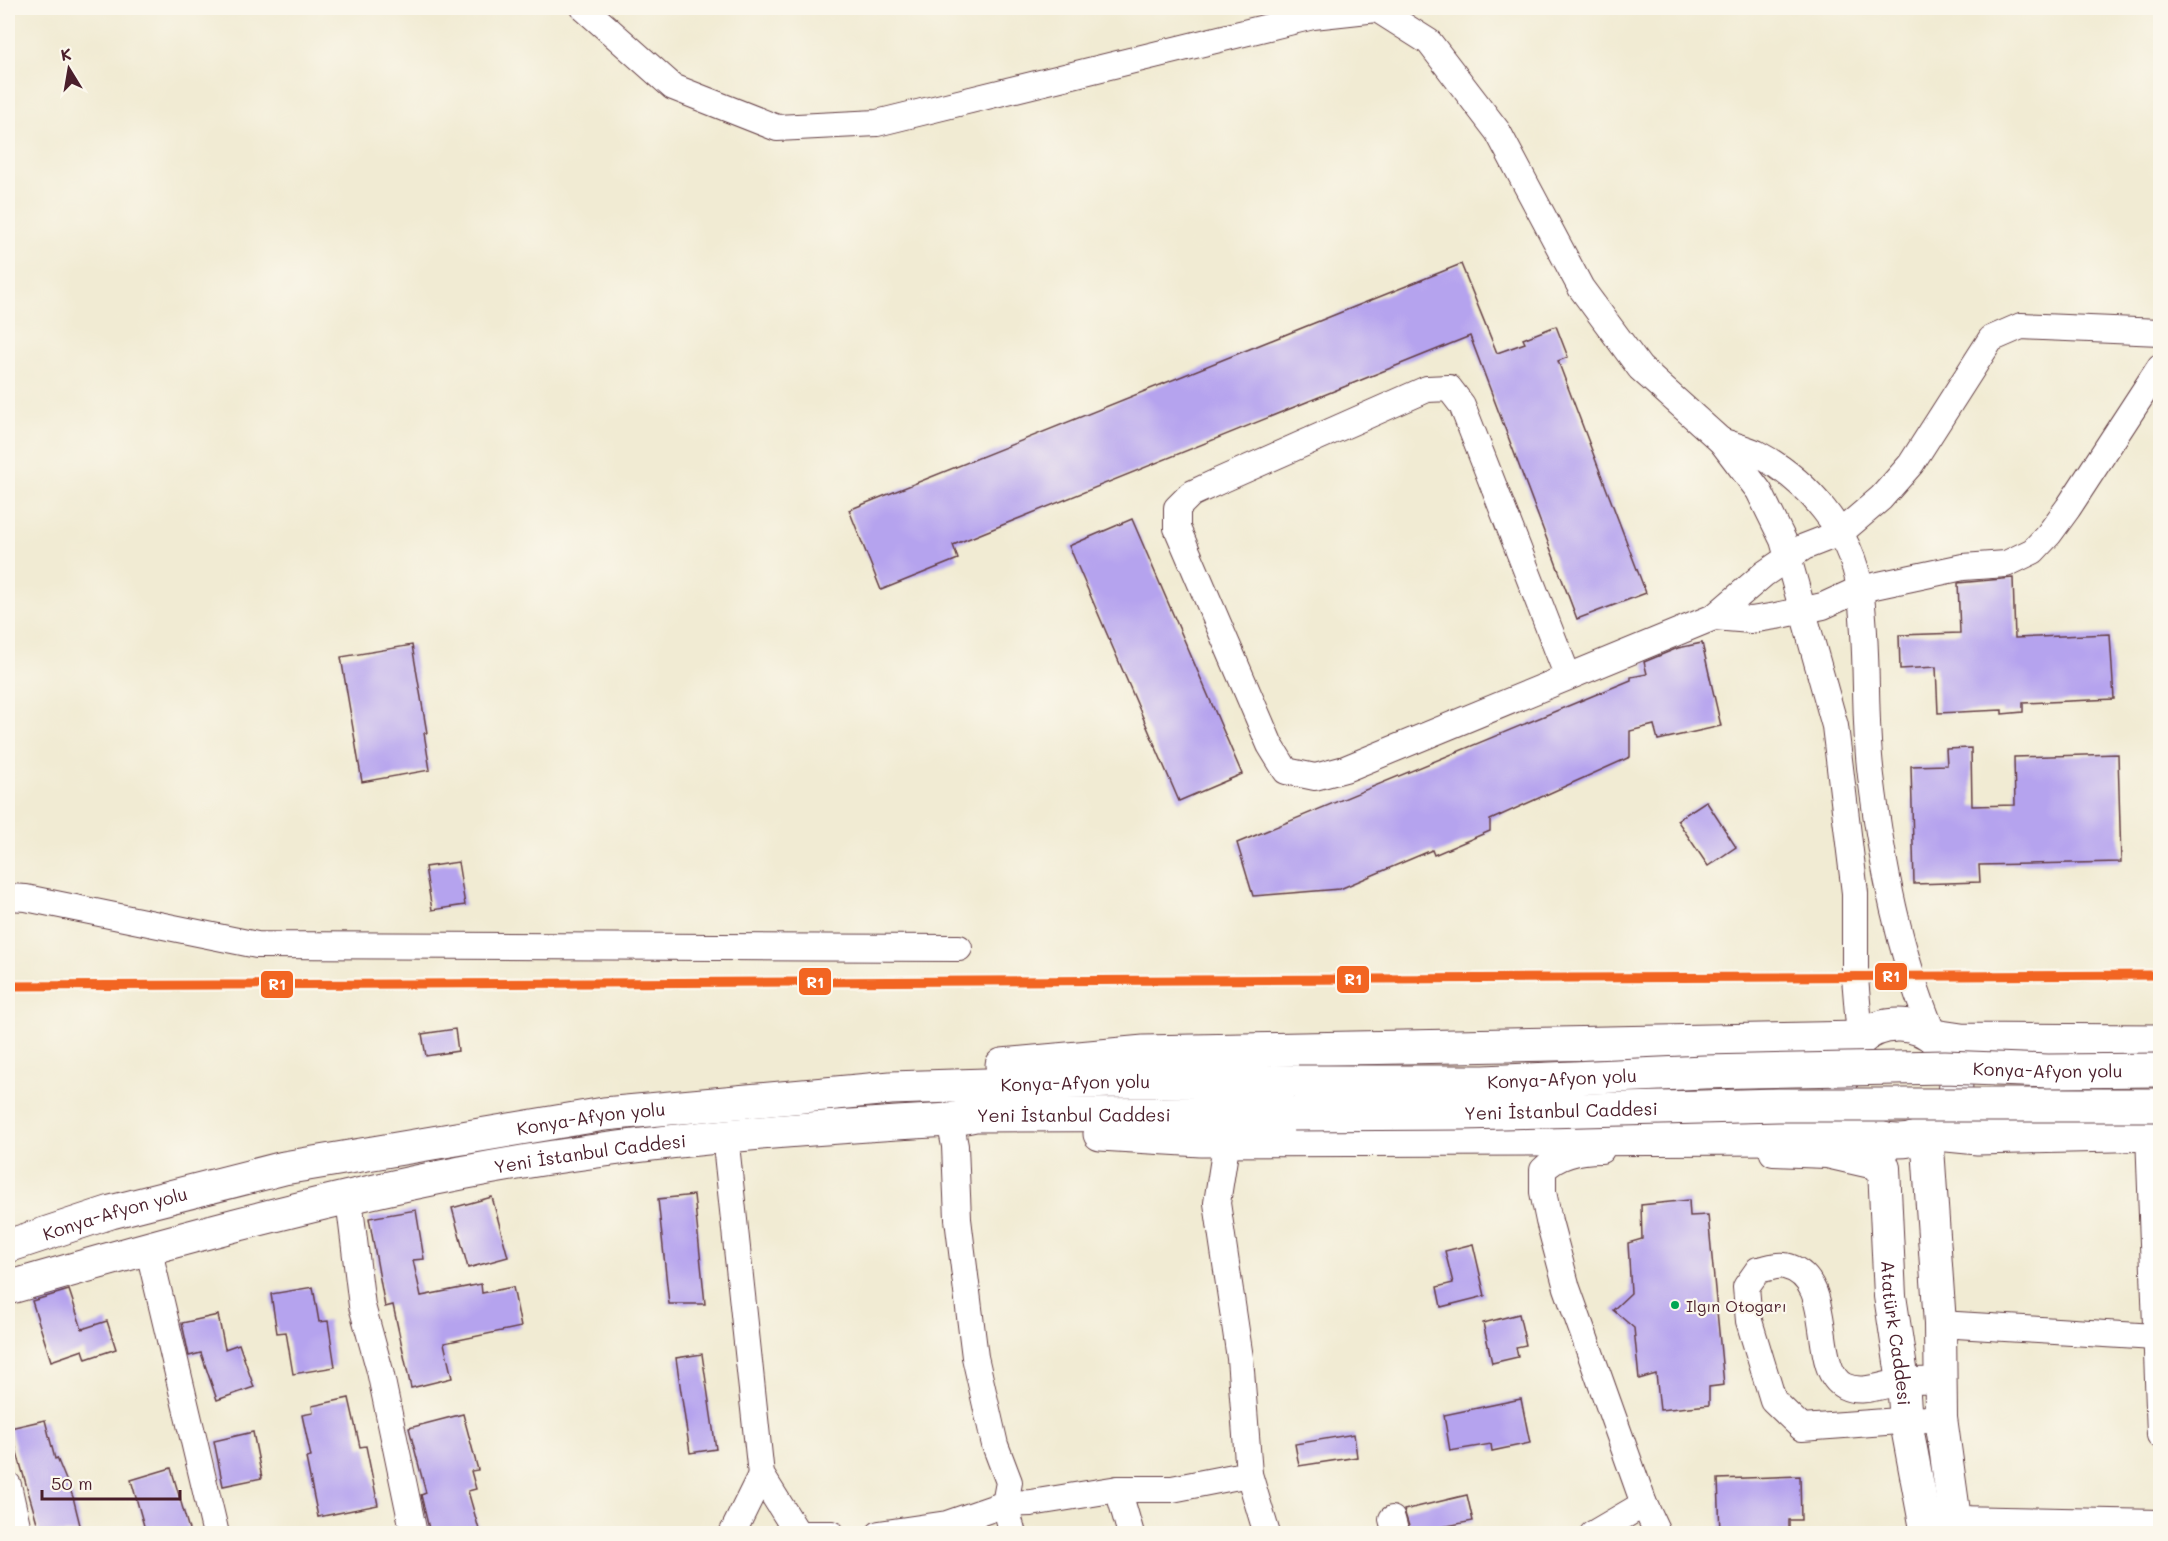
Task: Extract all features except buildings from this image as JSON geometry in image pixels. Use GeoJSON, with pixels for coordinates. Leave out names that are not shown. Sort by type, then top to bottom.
{"type":"FeatureCollection","features":[{"type":"Feature","properties":{"kind":"highway"},"geometry":{"type":"LineString","coordinates":[[1871,1134],[1854,1120],[1843,1100],[1840,1078],[1846,1056],[1860,1038],[1877,1028],[1897,1024],[1916,1027],[1934,1036],[1961,1040],[2160,1041]]}},
{"type":"Feature","properties":{"kind":"highway"},"geometry":{"type":"LineString","coordinates":[[950,1119],[972,1129],[1227,1139],[1806,1138],[1871,1134],[1890,1140],[1909,1140],[1927,1133],[1944,1118],[1955,1098],[1956,1075],[1949,1053],[1934,1036]]}},
{"type":"Feature","properties":{"kind":"highway"},"geometry":{"type":"LineString","coordinates":[[891,1088],[970,1069],[1144,1052],[1860,1038]]}},
{"type":"Feature","properties":{"kind":"highway","name":"Konya-Afyon yolu"},"geometry":{"type":"LineString","coordinates":[[8,1246],[111,1212],[284,1168],[604,1114],[891,1088],[1116,1081],[1484,1082],[1880,1068],[2160,1070]]}},
{"type":"Feature","properties":{"kind":"highway","name":"Yeni İstanbul Caddesi"},"geometry":{"type":"LineString","coordinates":[[8,1288],[148,1247],[461,1173],[725,1135],[950,1119],[975,1115],[1464,1113],[1778,1105],[2157,1124]]}},
{"type":"Feature","properties":{"kind":"highway"},"geometry":{"type":"LineString","coordinates":[[1927,1133],[1978,1138],[2157,1124]]}},
{"type":"Feature","properties":{"kind":"main road","name":"Atatürk Caddesi"},"geometry":{"type":"LineString","coordinates":[[1927,1133],[1940,1324],[1941,1418],[1958,1526]]}},
{"type":"Feature","properties":{"kind":"main road","name":"Atatürk Caddesi"},"geometry":{"type":"LineString","coordinates":[[1871,1134],[1884,1168],[1890,1296],[1904,1382],[1906,1422],[1927,1533]]}},
{"type":"Feature","properties":{"kind":"street"},"geometry":{"type":"LineString","coordinates":[[584,8],[673,87],[777,128],[877,123],[1313,16],[1377,9],[1409,15],[1498,132],[1581,288],[1640,368],[1721,441],[1759,492],[1783,540],[1835,726],[1855,893],[1855,977],[1860,1038]]}},
{"type":"Feature","properties":{"kind":"street"},"geometry":{"type":"LineString","coordinates":[[1568,677],[1462,405],[1449,388],[1427,389],[1191,494],[1177,508],[1178,528],[1270,745],[1286,771],[1315,777],[1345,769],[1714,617],[1750,585],[1804,547],[1840,533],[1881,498],[1911,464],[1991,339],[2021,326],[2160,332]]}},
{"type":"Feature","properties":{"kind":"street"},"geometry":{"type":"LineString","coordinates":[[1714,617],[1751,620],[1803,608],[1823,606],[1860,589],[1963,567],[2006,564],[2033,551],[2068,508],[2160,367]]}},
{"type":"Feature","properties":{"kind":"street"},"geometry":{"type":"LineString","coordinates":[[1721,441],[1754,452],[1807,490],[1840,533],[1854,564],[1860,589],[1871,774],[1886,869],[1910,976],[1934,1036]]}},
{"type":"Feature","properties":{"kind":"street"},"geometry":{"type":"LineString","coordinates":[[8,897],[26,898],[257,945],[959,948]]}},
{"type":"Feature","properties":{"kind":"street"},"geometry":{"type":"LineString","coordinates":[[950,1119],[955,1146],[958,1219],[975,1357],[995,1445],[1009,1482],[1005,1504],[1013,1533]]}},
{"type":"Feature","properties":{"kind":"street"},"geometry":{"type":"LineString","coordinates":[[2157,1124],[2155,1337],[2160,1435]]}},
{"type":"Feature","properties":{"kind":"street"},"geometry":{"type":"LineString","coordinates":[[725,1135],[761,1475],[794,1533],[832,1533]]}},
{"type":"Feature","properties":{"kind":"street"},"geometry":{"type":"LineString","coordinates":[[1545,1137],[1544,1192],[1549,1221],[1567,1288],[1644,1504],[1658,1533]]}},
{"type":"Feature","properties":{"kind":"street"},"geometry":{"type":"LineString","coordinates":[[1227,1139],[1217,1203],[1240,1358],[1249,1474],[1267,1533]]}},
{"type":"Feature","properties":{"kind":"street"},"geometry":{"type":"LineString","coordinates":[[1543,1170],[1552,1160],[1585,1150],[1827,1155],[1884,1168]]}},
{"type":"Feature","properties":{"kind":"street"},"geometry":{"type":"LineString","coordinates":[[349,1199],[362,1306],[380,1371],[414,1533]]}},
{"type":"Feature","properties":{"kind":"street"},"geometry":{"type":"LineString","coordinates":[[148,1247],[216,1533]]}},
{"type":"Feature","properties":{"kind":"street"},"geometry":{"type":"LineString","coordinates":[[1939,1381],[1904,1382],[1860,1390],[1844,1386],[1832,1374],[1814,1290],[1801,1272],[1783,1265],[1758,1270],[1746,1287],[1749,1321],[1773,1400],[1802,1428],[1941,1418]]}},
{"type":"Feature","properties":{"kind":"street"},"geometry":{"type":"LineString","coordinates":[[1940,1324],[2155,1337]]}},
{"type":"Feature","properties":{"kind":"street"},"geometry":{"type":"LineString","coordinates":[[890,1533],[947,1524],[1005,1504],[1031,1503],[1118,1489],[1172,1489],[1249,1474]]}},
{"type":"Feature","properties":{"kind":"street"},"geometry":{"type":"LineString","coordinates":[[732,1533],[761,1475]]}},
{"type":"Feature","properties":{"kind":"street"},"geometry":{"type":"LineString","coordinates":[[8,1485],[19,1533]]}},
{"type":"Feature","properties":{"kind":"street"},"geometry":{"type":"LineString","coordinates":[[1118,1489],[1131,1533]]}},
{"type":"Feature","properties":{"kind":"street"},"geometry":{"type":"LineString","coordinates":[[1593,1533],[1644,1504]]}},
{"type":"Feature","properties":{"kind":"street"},"geometry":{"type":"LineString","coordinates":[[1958,1526],[2160,1522]]}},
{"type":"Feature","properties":{"kind":"transit line","name":"R1"},"geometry":{"type":"LineString","coordinates":[[8,986],[2160,975]]}},
{"type":"Feature","properties":{"kind":"place","name":"Ilgın Otogarı"},"geometry":{"type":"Point","coordinates":[1675,1305]}}]}
